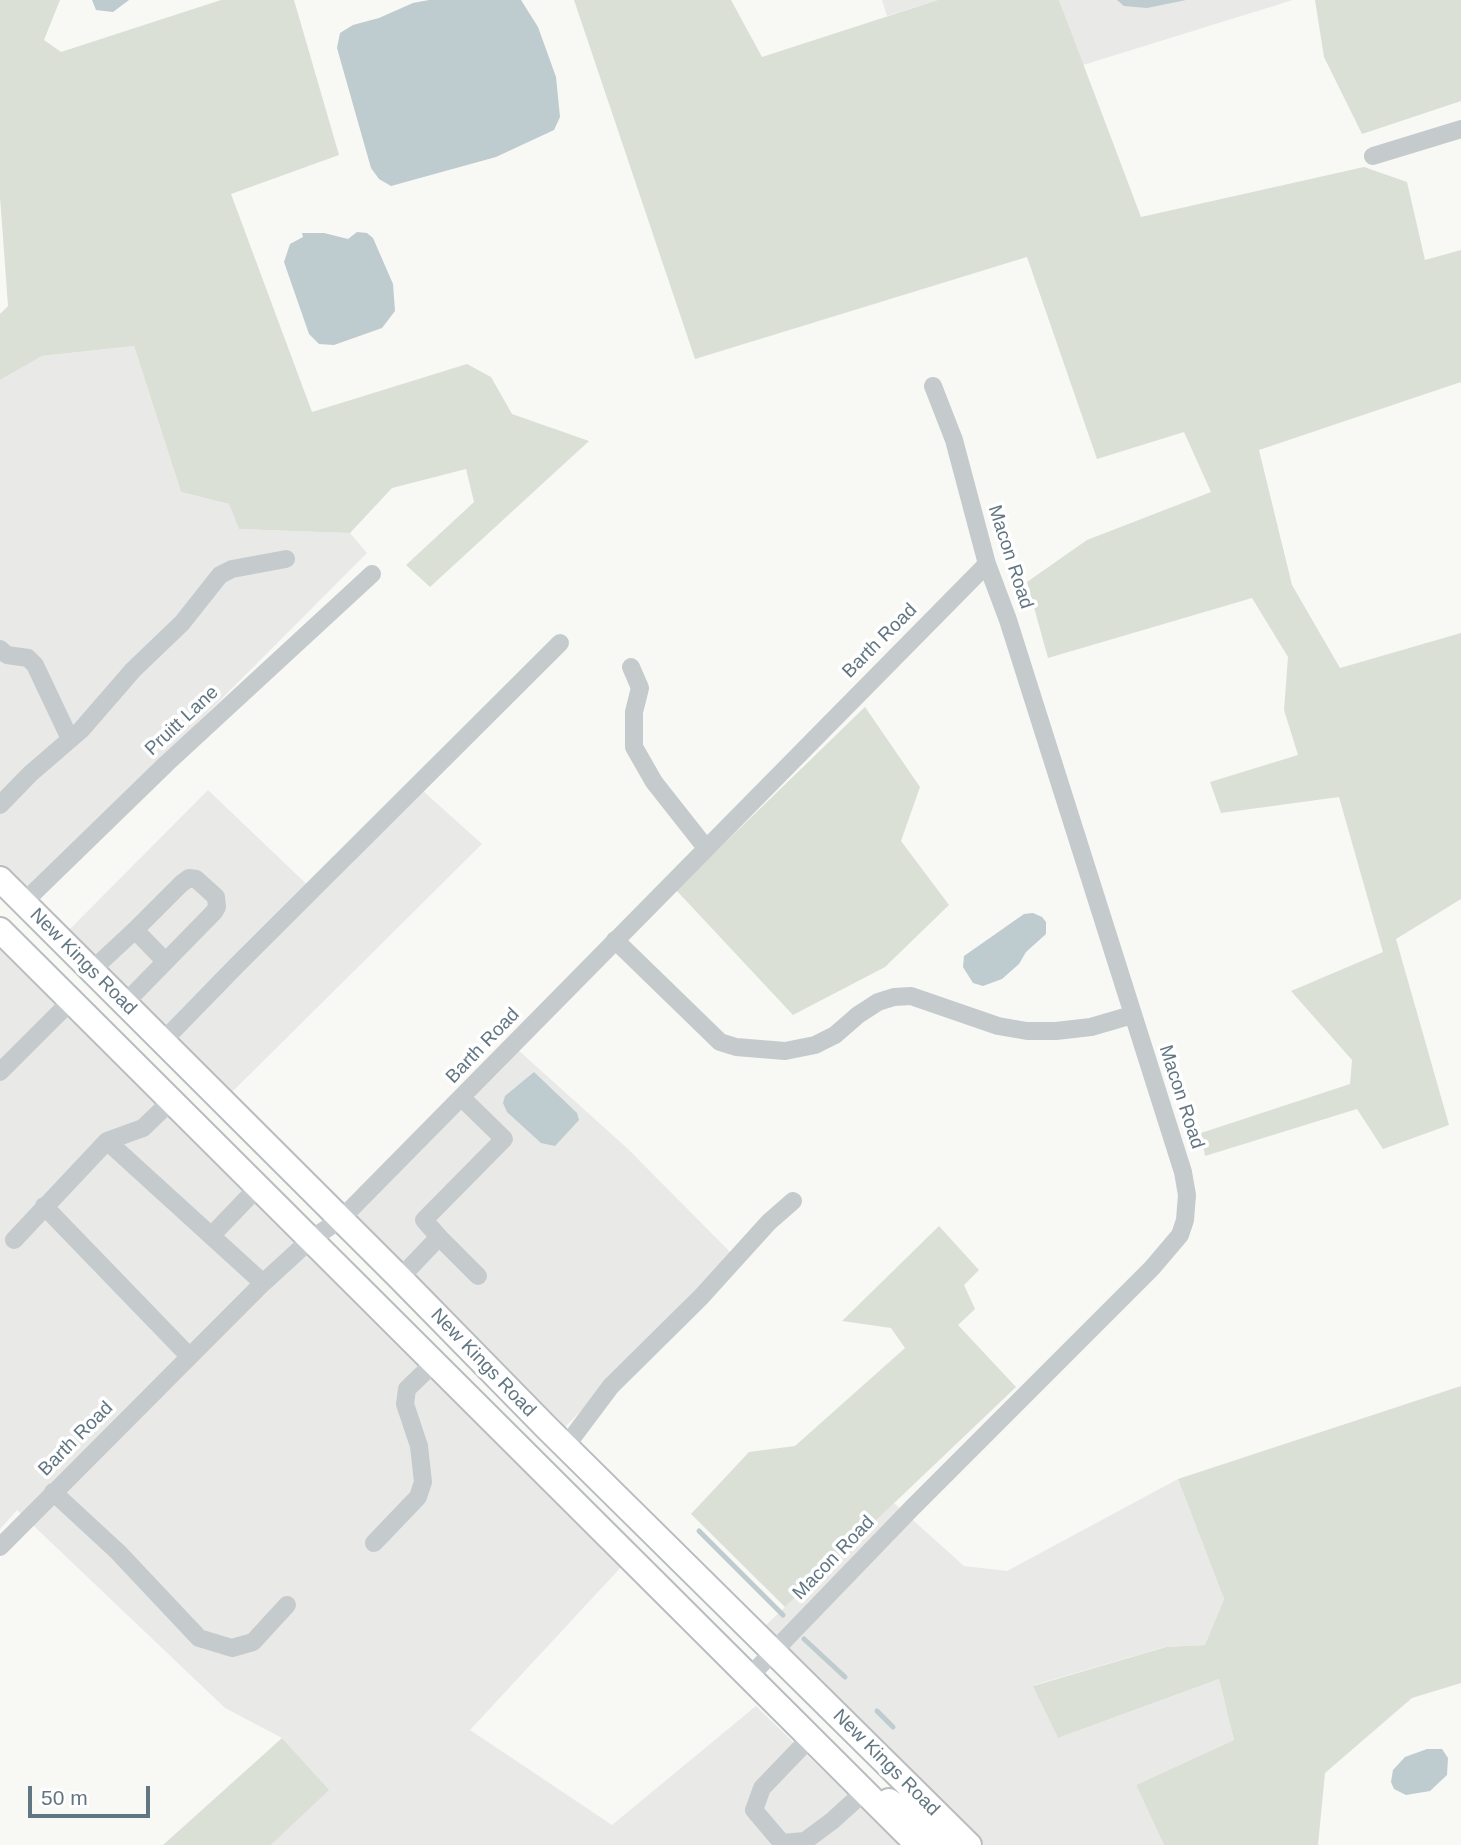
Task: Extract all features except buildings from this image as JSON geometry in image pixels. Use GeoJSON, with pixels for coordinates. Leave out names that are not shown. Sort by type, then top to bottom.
{"type":"FeatureCollection","features":[{"type":"Feature","properties":{"kind":"highway","name":"New Kings Road"},"geometry":{"type":"LineString","coordinates":[[0,879],[969,1845]]}},
{"type":"Feature","properties":{"kind":"highway","name":"New Kings Road"},"geometry":{"type":"LineString","coordinates":[[0,930],[918,1845]]}},
{"type":"Feature","properties":{"kind":"highway"},"geometry":{"type":"LineString","coordinates":[[839,1767],[920,1822],[944,1845]]}},
{"type":"Feature","properties":{"kind":"street"},"geometry":{"type":"LineString","coordinates":[[1373,156],[1461,129]]}},
{"type":"Feature","properties":{"kind":"street","name":"Macon Road"},"geometry":{"type":"LineString","coordinates":[[750,1677],[911,1508],[1169,1251],[1180,1235],[1185,1220],[1187,1195],[1183,1172],[1008,620],[987,564],[954,440],[933,386]]}},
{"type":"Feature","properties":{"kind":"street"},"geometry":{"type":"LineString","coordinates":[[0,805],[81,730],[134,670],[182,623],[220,575],[232,569],[286,559]]}},
{"type":"Feature","properties":{"kind":"street","name":"Barth Road"},"geometry":{"type":"LineString","coordinates":[[0,1547],[263,1283],[310,1240],[341,1219],[987,564]]}},
{"type":"Feature","properties":{"kind":"street","name":"Pruitt Lane"},"geometry":{"type":"LineString","coordinates":[[23,903],[166,764],[372,574]]}},
{"type":"Feature","properties":{"kind":"street"},"geometry":{"type":"LineString","coordinates":[[163,1041],[560,643]]}},
{"type":"Feature","properties":{"kind":"street"},"geometry":{"type":"LineString","coordinates":[[0,649],[7,655],[28,658],[35,665],[70,739]]}},
{"type":"Feature","properties":{"kind":"street"},"geometry":{"type":"LineString","coordinates":[[631,667],[640,688],[634,712],[634,747],[654,782],[706,848]]}},
{"type":"Feature","properties":{"kind":"street"},"geometry":{"type":"LineString","coordinates":[[92,970],[189,878],[196,879],[216,897],[217,907],[214,912],[125,1003]]}},
{"type":"Feature","properties":{"kind":"street"},"geometry":{"type":"LineString","coordinates":[[135,930],[165,961]]}},
{"type":"Feature","properties":{"kind":"street"},"geometry":{"type":"LineString","coordinates":[[615,940],[720,1042],[760,1050],[785,1051],[815,1045],[835,1035],[878,1002],[894,996],[911,996],[998,1026],[1027,1031],[1091,1027],[1132,1015]]}},
{"type":"Feature","properties":{"kind":"street"},"geometry":{"type":"LineString","coordinates":[[0,1072],[71,1001]]}},
{"type":"Feature","properties":{"kind":"street"},"geometry":{"type":"LineString","coordinates":[[462,1098],[504,1139],[424,1220],[478,1276]]}},
{"type":"Feature","properties":{"kind":"street"},"geometry":{"type":"LineString","coordinates":[[14,1240],[107,1141],[143,1128],[171,1101]]}},
{"type":"Feature","properties":{"kind":"street"},"geometry":{"type":"LineString","coordinates":[[107,1141],[263,1283]]}},
{"type":"Feature","properties":{"kind":"street"},"geometry":{"type":"LineString","coordinates":[[212,1236],[258,1187]]}},
{"type":"Feature","properties":{"kind":"street"},"geometry":{"type":"LineString","coordinates":[[566,1446],[611,1386],[793,1201]]}},
{"type":"Feature","properties":{"kind":"street"},"geometry":{"type":"LineString","coordinates":[[44,1206],[189,1356]]}},
{"type":"Feature","properties":{"kind":"street"},"geometry":{"type":"LineString","coordinates":[[400,1278],[439,1237]]}},
{"type":"Feature","properties":{"kind":"street"},"geometry":{"type":"LineString","coordinates":[[374,1543],[418,1497],[423,1482],[419,1446],[405,1404],[407,1389],[434,1363]]}},
{"type":"Feature","properties":{"kind":"street"},"geometry":{"type":"LineString","coordinates":[[53,1492],[118,1552],[198,1638],[232,1648],[253,1642],[287,1605]]}},
{"type":"Feature","properties":{"kind":"street"},"geometry":{"type":"LineString","coordinates":[[810,1738],[762,1788],[754,1810],[782,1843],[805,1841],[864,1792]]}},
{"type":"Feature","properties":{"kind":"shaded area"},"geometry":{"type":"Polygon","coordinates":[[[0,0],[60,0],[44,40],[61,52],[221,0],[294,0],[339,155],[231,194],[312,412],[467,364],[491,377],[512,414],[589,441],[430,587],[406,565],[474,502],[466,469],[392,488],[350,533],[239,529],[229,504],[181,492],[134,346],[42,356],[0,380],[0,314],[8,306],[0,197],[0,0]]]}},
{"type":"Feature","properties":{"kind":"shaded area"},"geometry":{"type":"Polygon","coordinates":[[[92,0],[129,0],[113,12],[96,10],[92,0]]]}},
{"type":"Feature","properties":{"kind":"shaded area"},"geometry":{"type":"Polygon","coordinates":[[[429,0],[521,0],[538,27],[556,77],[560,117],[554,130],[496,157],[391,186],[379,179],[371,168],[337,48],[340,33],[353,25],[379,18],[413,3],[429,0]]]}},
{"type":"Feature","properties":{"kind":"shaded area"},"geometry":{"type":"Polygon","coordinates":[[[574,0],[731,0],[762,57],[938,0],[1059,0],[1141,217],[1364,167],[1407,182],[1425,260],[1461,250],[1461,382],[1259,450],[1292,585],[1340,668],[1461,633],[1461,899],[1396,939],[1449,1125],[1383,1149],[1357,1109],[1205,1156],[1201,1133],[1350,1084],[1352,1060],[1291,991],[1383,952],[1339,797],[1221,813],[1210,782],[1298,755],[1284,710],[1288,657],[1252,598],[1048,658],[1027,582],[1087,540],[1211,492],[1184,432],[1097,459],[1027,257],[695,359],[574,0]]]}},
{"type":"Feature","properties":{"kind":"shaded area"},"geometry":{"type":"Polygon","coordinates":[[[882,0],[938,0],[887,16],[882,0]]]}},
{"type":"Feature","properties":{"kind":"shaded area"},"geometry":{"type":"Polygon","coordinates":[[[1059,0],[1293,0],[1083,65],[1059,0]]]}},
{"type":"Feature","properties":{"kind":"shaded area"},"geometry":{"type":"Polygon","coordinates":[[[1117,0],[1186,0],[1147,8],[1124,6],[1117,0]]]}},
{"type":"Feature","properties":{"kind":"shaded area"},"geometry":{"type":"Polygon","coordinates":[[[1315,0],[1461,0],[1461,101],[1362,134],[1324,57],[1315,0]]]}},
{"type":"Feature","properties":{"kind":"shaded area"},"geometry":{"type":"Polygon","coordinates":[[[357,232],[367,233],[373,238],[393,284],[395,311],[382,328],[334,345],[319,344],[309,334],[284,262],[290,244],[303,237],[302,233],[324,233],[348,239],[357,232]]]}},
{"type":"Feature","properties":{"kind":"shaded area"},"geometry":{"type":"Polygon","coordinates":[[[134,346],[181,492],[229,504],[239,529],[350,533],[367,553],[26,895],[0,869],[0,380],[42,356],[134,346]]]}},
{"type":"Feature","properties":{"kind":"shaded area"},"geometry":{"type":"Polygon","coordinates":[[[865,707],[920,787],[901,841],[949,905],[885,967],[793,1015],[676,890],[865,707]]]}},
{"type":"Feature","properties":{"kind":"shaded area"},"geometry":{"type":"Polygon","coordinates":[[[208,790],[319,896],[422,790],[482,844],[230,1094],[67,932],[208,790]]]}},
{"type":"Feature","properties":{"kind":"shaded area"},"geometry":{"type":"Polygon","coordinates":[[[1033,913],[1046,922],[1046,934],[1002,979],[983,986],[973,983],[963,967],[964,956],[1024,914],[1033,913]]]}},
{"type":"Feature","properties":{"kind":"shaded area"},"geometry":{"type":"Polygon","coordinates":[[[0,949],[623,1565],[470,1730],[612,1825],[756,1706],[900,1845],[271,1845],[328,1790],[282,1738],[225,1708],[17,1510],[0,1529],[0,949]]]}},
{"type":"Feature","properties":{"kind":"shaded area"},"geometry":{"type":"Polygon","coordinates":[[[517,1049],[628,1149],[735,1257],[562,1430],[354,1216],[517,1049]]]}},
{"type":"Feature","properties":{"kind":"shaded area"},"geometry":{"type":"Polygon","coordinates":[[[534,1072],[577,1113],[579,1120],[555,1146],[541,1143],[507,1112],[503,1103],[505,1096],[534,1072]]]}},
{"type":"Feature","properties":{"kind":"shaded area"},"geometry":{"type":"Polygon","coordinates":[[[939,1226],[979,1270],[964,1285],[975,1309],[958,1325],[1016,1387],[785,1607],[691,1514],[749,1452],[795,1446],[905,1348],[891,1328],[842,1321],[939,1226]]]}},
{"type":"Feature","properties":{"kind":"shaded area"},"geometry":{"type":"Polygon","coordinates":[[[1461,1386],[1461,1683],[1412,1698],[1325,1773],[1318,1845],[1164,1845],[1136,1785],[1234,1740],[1219,1679],[1058,1738],[1033,1686],[1166,1647],[1205,1645],[1224,1599],[1178,1479],[1461,1386]]]}},
{"type":"Feature","properties":{"kind":"shaded area"},"geometry":{"type":"Polygon","coordinates":[[[1178,1479],[1224,1599],[1205,1645],[1165,1647],[1034,1685],[1058,1738],[1219,1679],[1234,1740],[1136,1785],[1164,1845],[984,1845],[765,1626],[894,1503],[964,1566],[1007,1571],[1178,1479]]]}},
{"type":"Feature","properties":{"kind":"shaded area"},"geometry":{"type":"Polygon","coordinates":[[[282,1738],[329,1790],[271,1845],[163,1845],[282,1738]]]}},
{"type":"Feature","properties":{"kind":"shaded area"},"geometry":{"type":"Polygon","coordinates":[[[1427,1749],[1442,1749],[1448,1758],[1447,1775],[1430,1791],[1406,1795],[1394,1789],[1391,1782],[1393,1770],[1405,1757],[1427,1749]]]}},
{"type":"Feature","properties":{"kind":"waterway"},"geometry":{"type":"LineString","coordinates":[[699,1531],[783,1615]]}},
{"type":"Feature","properties":{"kind":"waterway"},"geometry":{"type":"LineString","coordinates":[[804,1639],[845,1677]]}},
{"type":"Feature","properties":{"kind":"waterway"},"geometry":{"type":"LineString","coordinates":[[877,1711],[893,1727]]}}]}
